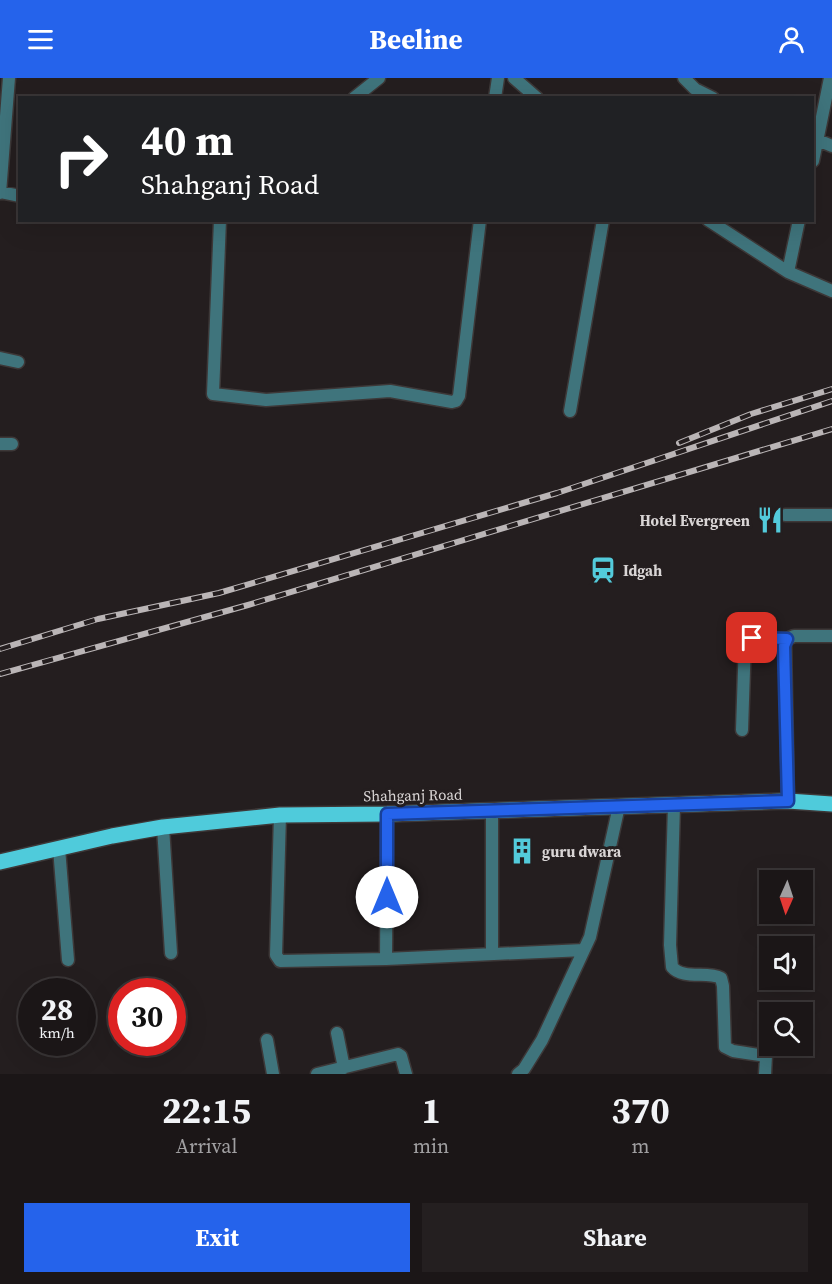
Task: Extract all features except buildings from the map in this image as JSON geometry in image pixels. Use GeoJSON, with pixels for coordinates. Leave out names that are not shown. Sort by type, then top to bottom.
{"type":"FeatureCollection","features":[{"type":"Feature","properties":{"kind":"main road","name":"Shahganj Road"},"geometry":{"type":"LineString","coordinates":[[0,862],[112,836],[163,827],[280,815],[387,814],[788,801],[832,804]]}},
{"type":"Feature","properties":{"kind":"street"},"geometry":{"type":"LineString","coordinates":[[9,78],[0,192],[18,196]]}},
{"type":"Feature","properties":{"kind":"street"},"geometry":{"type":"LineString","coordinates":[[356,96],[379,78]]}},
{"type":"Feature","properties":{"kind":"street"},"geometry":{"type":"LineString","coordinates":[[495,96],[498,78]]}},
{"type":"Feature","properties":{"kind":"street"},"geometry":{"type":"LineString","coordinates":[[514,78],[535,96]]}},
{"type":"Feature","properties":{"kind":"street"},"geometry":{"type":"LineString","coordinates":[[684,78],[695,89],[709,96]]}},
{"type":"Feature","properties":{"kind":"street"},"geometry":{"type":"LineString","coordinates":[[830,78],[815,139],[832,146]]}},
{"type":"Feature","properties":{"kind":"street"},"geometry":{"type":"LineString","coordinates":[[220,222],[213,394],[266,400],[390,392],[452,402],[456,401],[459,396],[480,222]]}},
{"type":"Feature","properties":{"kind":"street"},"geometry":{"type":"LineString","coordinates":[[570,411],[603,222]]}},
{"type":"Feature","properties":{"kind":"street"},"geometry":{"type":"LineString","coordinates":[[711,222],[788,272],[832,291]]}},
{"type":"Feature","properties":{"kind":"street"},"geometry":{"type":"LineString","coordinates":[[788,272],[800,222]]}},
{"type":"Feature","properties":{"kind":"street"},"geometry":{"type":"LineString","coordinates":[[0,358],[18,362]]}},
{"type":"Feature","properties":{"kind":"street"},"geometry":{"type":"LineString","coordinates":[[785,515],[832,514]]}},
{"type":"Feature","properties":{"kind":"street"},"geometry":{"type":"LineString","coordinates":[[742,730],[745,640],[832,636]]}},
{"type":"Feature","properties":{"kind":"street"},"geometry":{"type":"LineString","coordinates":[[787,639],[784,646],[788,801]]}},
{"type":"Feature","properties":{"kind":"street"},"geometry":{"type":"LineString","coordinates":[[674,805],[670,945],[672,967],[681,973],[714,975],[721,978],[725,1047],[733,1051],[765,1056],[767,1058],[765,1074]]}},
{"type":"Feature","properties":{"kind":"street"},"geometry":{"type":"LineString","coordinates":[[524,1072],[542,1040],[590,937],[619,806]]}},
{"type":"Feature","properties":{"kind":"street"},"geometry":{"type":"LineString","coordinates":[[492,811],[492,954]]}},
{"type":"Feature","properties":{"kind":"street"},"geometry":{"type":"LineString","coordinates":[[386,960],[387,814]]}},
{"type":"Feature","properties":{"kind":"street"},"geometry":{"type":"LineString","coordinates":[[280,815],[278,958],[285,962],[386,960],[584,950]]}},
{"type":"Feature","properties":{"kind":"street"},"geometry":{"type":"LineString","coordinates":[[163,827],[171,953]]}},
{"type":"Feature","properties":{"kind":"street"},"geometry":{"type":"LineString","coordinates":[[59,848],[68,960]]}},
{"type":"Feature","properties":{"kind":"street"},"geometry":{"type":"LineString","coordinates":[[337,1033],[344,1068]]}},
{"type":"Feature","properties":{"kind":"street"},"geometry":{"type":"LineString","coordinates":[[267,1040],[273,1074]]}},
{"type":"Feature","properties":{"kind":"street"},"geometry":{"type":"LineString","coordinates":[[317,1074],[398,1054],[402,1058],[406,1074]]}},
{"type":"Feature","properties":{"kind":"railway"},"geometry":{"type":"LineString","coordinates":[[679,443],[751,414],[832,389]]}},
{"type":"Feature","properties":{"kind":"railway"},"geometry":{"type":"LineString","coordinates":[[0,649],[98,619],[219,593],[557,493],[832,401]]}},
{"type":"Feature","properties":{"kind":"railway"},"geometry":{"type":"LineString","coordinates":[[0,674],[248,605],[832,429]]}},
{"type":"Feature","properties":{"kind":"place","name":"Hotel Evergreen"},"geometry":{"type":"Point","coordinates":[770,520]}},
{"type":"Feature","properties":{"kind":"place","name":"Idgah"},"geometry":{"type":"Point","coordinates":[603,570]}},
{"type":"Feature","properties":{"kind":"place","name":"guru dwara"},"geometry":{"type":"Point","coordinates":[522,851]}},
{"type":"Feature","properties":{"kind":"route"},"geometry":{"type":"LineString","coordinates":[[387,897],[387,814],[788,801],[784,646],[787,639],[752,638]]}}]}
